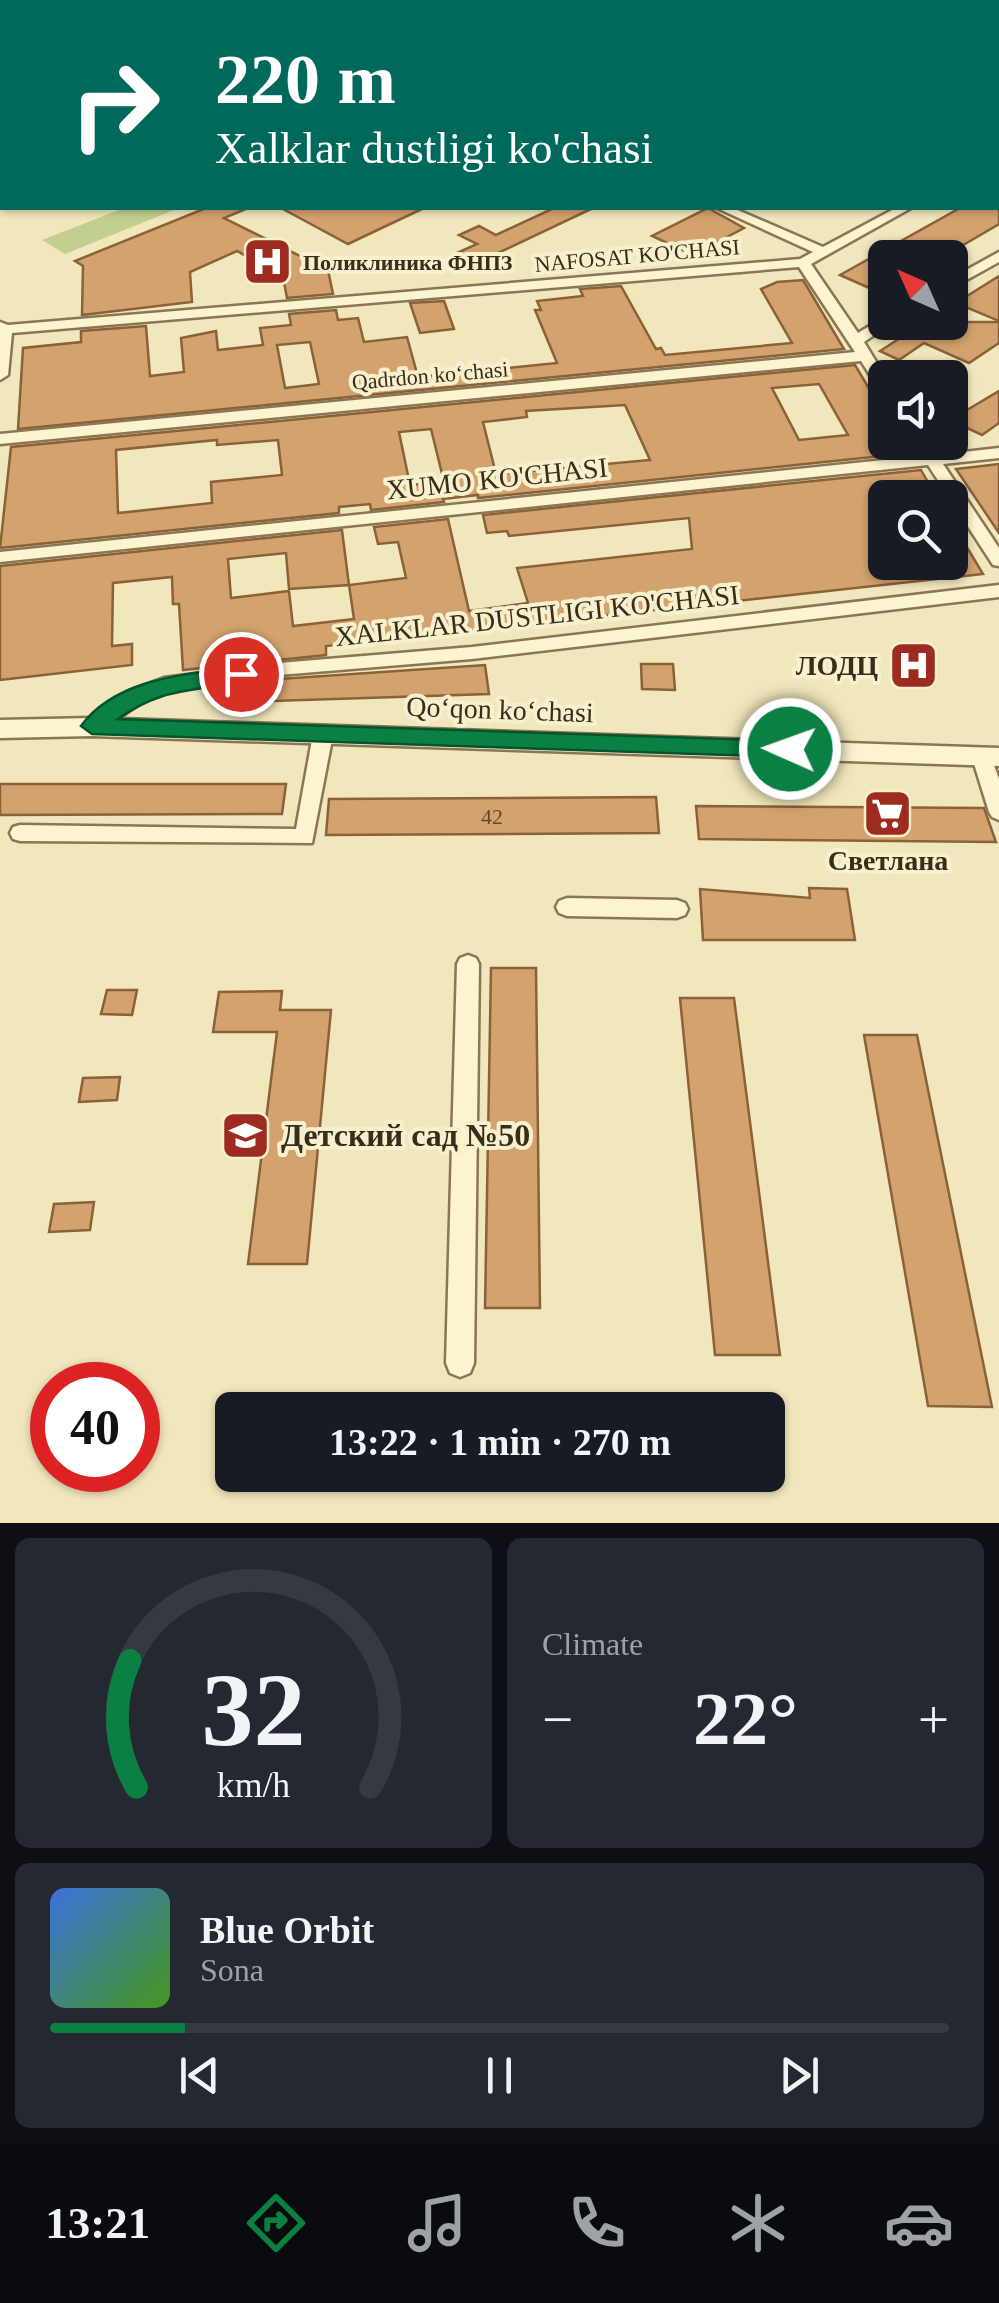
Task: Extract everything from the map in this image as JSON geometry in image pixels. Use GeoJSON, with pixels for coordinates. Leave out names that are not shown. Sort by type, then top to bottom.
{"type":"FeatureCollection","features":[{"type":"Feature","properties":{"kind":"street"},"geometry":{"type":"LineString","coordinates":[[729,210],[824,252]]}},
{"type":"Feature","properties":{"kind":"street","name":"NAFOSAT KO'CHASI"},"geometry":{"type":"LineString","coordinates":[[2,329],[803,263],[901,210]]}},
{"type":"Feature","properties":{"kind":"street"},"geometry":{"type":"LineString","coordinates":[[968,274],[999,256]]}},
{"type":"Feature","properties":{"kind":"street"},"geometry":{"type":"LineString","coordinates":[[803,263],[868,362]]}},
{"type":"Feature","properties":{"kind":"street"},"geometry":{"type":"LineString","coordinates":[[0,375],[2,329]]}},
{"type":"Feature","properties":{"kind":"street"},"geometry":{"type":"LineString","coordinates":[[856,341],[868,333]]}},
{"type":"Feature","properties":{"kind":"street","name":"Qadrdon koʻchasi"},"geometry":{"type":"LineString","coordinates":[[0,439],[864,356]]}},
{"type":"Feature","properties":{"kind":"street"},"geometry":{"type":"LineString","coordinates":[[974,456],[999,438]]}},
{"type":"Feature","properties":{"kind":"street","name":"XUMO KO'CHASI"},"geometry":{"type":"LineString","coordinates":[[0,557],[999,454]]}},
{"type":"Feature","properties":{"kind":"street"},"geometry":{"type":"LineString","coordinates":[[933,461],[999,561]]}},
{"type":"Feature","properties":{"kind":"street","name":"XALKLAR DUSTLIGI KO'CHASI"},"geometry":{"type":"LineString","coordinates":[[92,726],[136,696],[164,685],[279,669],[472,653],[999,591]]}},
{"type":"Feature","properties":{"kind":"street","name":"Qoʻqon koʻchasi"},"geometry":{"type":"LineString","coordinates":[[0,729],[92,726],[991,757]]}},
{"type":"Feature","properties":{"kind":"street"},"geometry":{"type":"LineString","coordinates":[[20,832],[306,837],[323,734]]}},
{"type":"Feature","properties":{"kind":"street"},"geometry":{"type":"LineString","coordinates":[[991,757],[999,812]]}},
{"type":"Feature","properties":{"kind":"street"},"geometry":{"type":"LineString","coordinates":[[567,907],[677,909]]}},
{"type":"Feature","properties":{"kind":"street"},"geometry":{"type":"LineString","coordinates":[[460,1363],[468,964]]}},
{"type":"Feature","properties":{"kind":"green space"},"geometry":{"type":"Polygon","coordinates":[[[119,210],[174,210],[65,254],[42,240],[119,210]]]}},
{"type":"Feature","properties":{"kind":"building"},"geometry":{"type":"Polygon","coordinates":[[[201,210],[243,210],[224,218],[328,270],[333,294],[287,298],[283,277],[237,251],[190,272],[192,302],[82,315],[83,266],[75,261],[201,210]]]}},
{"type":"Feature","properties":{"kind":"building"},"geometry":{"type":"Polygon","coordinates":[[[285,210],[420,210],[348,244],[285,210]]]}},
{"type":"Feature","properties":{"kind":"building"},"geometry":{"type":"Polygon","coordinates":[[[550,210],[589,210],[479,262],[459,252],[477,244],[459,235],[479,226],[496,235],[550,210]]]}},
{"type":"Feature","properties":{"kind":"building"},"geometry":{"type":"Polygon","coordinates":[[[704,210],[712,210],[744,228],[693,255],[652,236],[704,210]]]}},
{"type":"Feature","properties":{"kind":"building"},"geometry":{"type":"Polygon","coordinates":[[[956,210],[999,210],[999,224],[968,242],[903,240],[956,210]]]}},
{"type":"Feature","properties":{"kind":"building"},"geometry":{"type":"Polygon","coordinates":[[[868,259],[868,287],[840,275],[868,259]]]}},
{"type":"Feature","properties":{"kind":"building"},"geometry":{"type":"Polygon","coordinates":[[[999,276],[999,321],[968,308],[968,295],[999,276]]]}},
{"type":"Feature","properties":{"kind":"building"},"geometry":{"type":"Polygon","coordinates":[[[803,280],[844,349],[18,429],[23,348],[81,342],[81,331],[146,326],[150,376],[184,372],[181,338],[216,331],[218,350],[263,345],[260,328],[291,325],[289,314],[336,310],[338,320],[358,318],[364,342],[407,337],[418,377],[557,363],[535,310],[541,310],[537,301],[583,296],[580,289],[621,286],[656,349],[661,348],[665,355],[792,343],[761,289],[777,282],[803,280]],[[310,342],[277,345],[285,388],[319,384],[310,342]]]}},
{"type":"Feature","properties":{"kind":"building"},"geometry":{"type":"Polygon","coordinates":[[[444,301],[454,329],[420,333],[410,303],[444,301]]]}},
{"type":"Feature","properties":{"kind":"building"},"geometry":{"type":"Polygon","coordinates":[[[968,322],[999,322],[999,343],[969,363],[924,343],[899,360],[880,351],[897,340],[968,340],[968,322]]]}},
{"type":"Feature","properties":{"kind":"building"},"geometry":{"type":"Polygon","coordinates":[[[855,365],[868,387],[868,457],[478,495],[371,510],[370,504],[339,507],[339,513],[0,548],[11,447],[855,365]],[[819,384],[772,388],[799,440],[848,435],[819,384]],[[625,405],[526,411],[527,417],[483,422],[496,474],[650,460],[625,405]],[[431,429],[399,432],[410,485],[444,482],[431,429]],[[217,440],[116,450],[118,513],[212,503],[211,482],[282,475],[278,440],[217,445],[217,440]]]}},
{"type":"Feature","properties":{"kind":"building"},"geometry":{"type":"Polygon","coordinates":[[[999,391],[999,423],[982,435],[968,428],[968,409],[999,391]]]}},
{"type":"Feature","properties":{"kind":"building"},"geometry":{"type":"Polygon","coordinates":[[[999,464],[999,533],[968,487],[968,480],[963,480],[956,469],[999,464]]]}},
{"type":"Feature","properties":{"kind":"building"},"geometry":{"type":"Polygon","coordinates":[[[921,470],[927,480],[868,480],[868,580],[928,580],[326,646],[326,655],[183,670],[179,604],[173,604],[172,577],[113,583],[112,646],[132,644],[132,665],[0,680],[0,566],[342,530],[349,585],[406,578],[398,542],[378,544],[374,527],[448,519],[469,611],[528,603],[517,568],[692,549],[689,518],[509,536],[507,531],[487,533],[483,515],[921,470]],[[286,553],[228,559],[231,598],[289,591],[293,626],[354,619],[349,585],[289,589],[286,553]]]}},
{"type":"Feature","properties":{"kind":"building"},"geometry":{"type":"Polygon","coordinates":[[[968,549],[983,574],[968,576],[968,549]]]}},
{"type":"Feature","properties":{"kind":"building"},"geometry":{"type":"Polygon","coordinates":[[[641,664],[673,664],[675,690],[642,689],[641,664]]]}},
{"type":"Feature","properties":{"kind":"building"},"geometry":{"type":"Polygon","coordinates":[[[485,665],[489,694],[273,701],[226,697],[229,686],[279,679],[485,665]]]}},
{"type":"Feature","properties":{"kind":"building"},"geometry":{"type":"Polygon","coordinates":[[[0,784],[286,784],[282,814],[0,815],[0,784]]]}},
{"type":"Feature","properties":{"kind":"building"},"geometry":{"type":"Polygon","coordinates":[[[656,797],[659,833],[326,835],[329,799],[656,797]]]}},
{"type":"Feature","properties":{"kind":"building"},"geometry":{"type":"Polygon","coordinates":[[[696,806],[984,808],[996,842],[699,839],[696,806]]]}},
{"type":"Feature","properties":{"kind":"building"},"geometry":{"type":"Polygon","coordinates":[[[809,888],[847,889],[855,940],[703,940],[700,889],[810,898],[809,888]]]}},
{"type":"Feature","properties":{"kind":"building"},"geometry":{"type":"Polygon","coordinates":[[[491,968],[536,968],[540,1308],[485,1308],[491,968]]]}},
{"type":"Feature","properties":{"kind":"building"},"geometry":{"type":"Polygon","coordinates":[[[107,990],[137,990],[132,1015],[101,1014],[107,990]]]}},
{"type":"Feature","properties":{"kind":"building"},"geometry":{"type":"Polygon","coordinates":[[[282,991],[280,1010],[331,1010],[307,1264],[248,1264],[277,1032],[213,1032],[219,992],[282,991]]]}},
{"type":"Feature","properties":{"kind":"building"},"geometry":{"type":"Polygon","coordinates":[[[680,998],[734,998],[780,1355],[715,1355],[680,998]]]}},
{"type":"Feature","properties":{"kind":"building"},"geometry":{"type":"Polygon","coordinates":[[[864,1035],[917,1035],[992,1407],[928,1406],[864,1035]]]}},
{"type":"Feature","properties":{"kind":"building"},"geometry":{"type":"Polygon","coordinates":[[[120,1077],[117,1100],[79,1102],[83,1078],[120,1077]]]}},
{"type":"Feature","properties":{"kind":"building"},"geometry":{"type":"Polygon","coordinates":[[[94,1202],[90,1230],[49,1232],[54,1204],[94,1202]]]}},
{"type":"Feature","properties":{"kind":"place","name":"Поликлиника ФНПЗ"},"geometry":{"type":"Point","coordinates":[268,262]}},
{"type":"Feature","properties":{"kind":"place","name":"ЛОДЦ"},"geometry":{"type":"Point","coordinates":[913,665]}},
{"type":"Feature","properties":{"kind":"place","name":"Светлана"},"geometry":{"type":"Point","coordinates":[888,813]}},
{"type":"Feature","properties":{"kind":"place","name":"Детский сад №50"},"geometry":{"type":"Point","coordinates":[246,1135]}},
{"type":"Feature","properties":{"kind":"route"},"geometry":{"type":"LineString","coordinates":[[241,674],[164,685],[120,705],[92,726],[790,749]]}}]}
